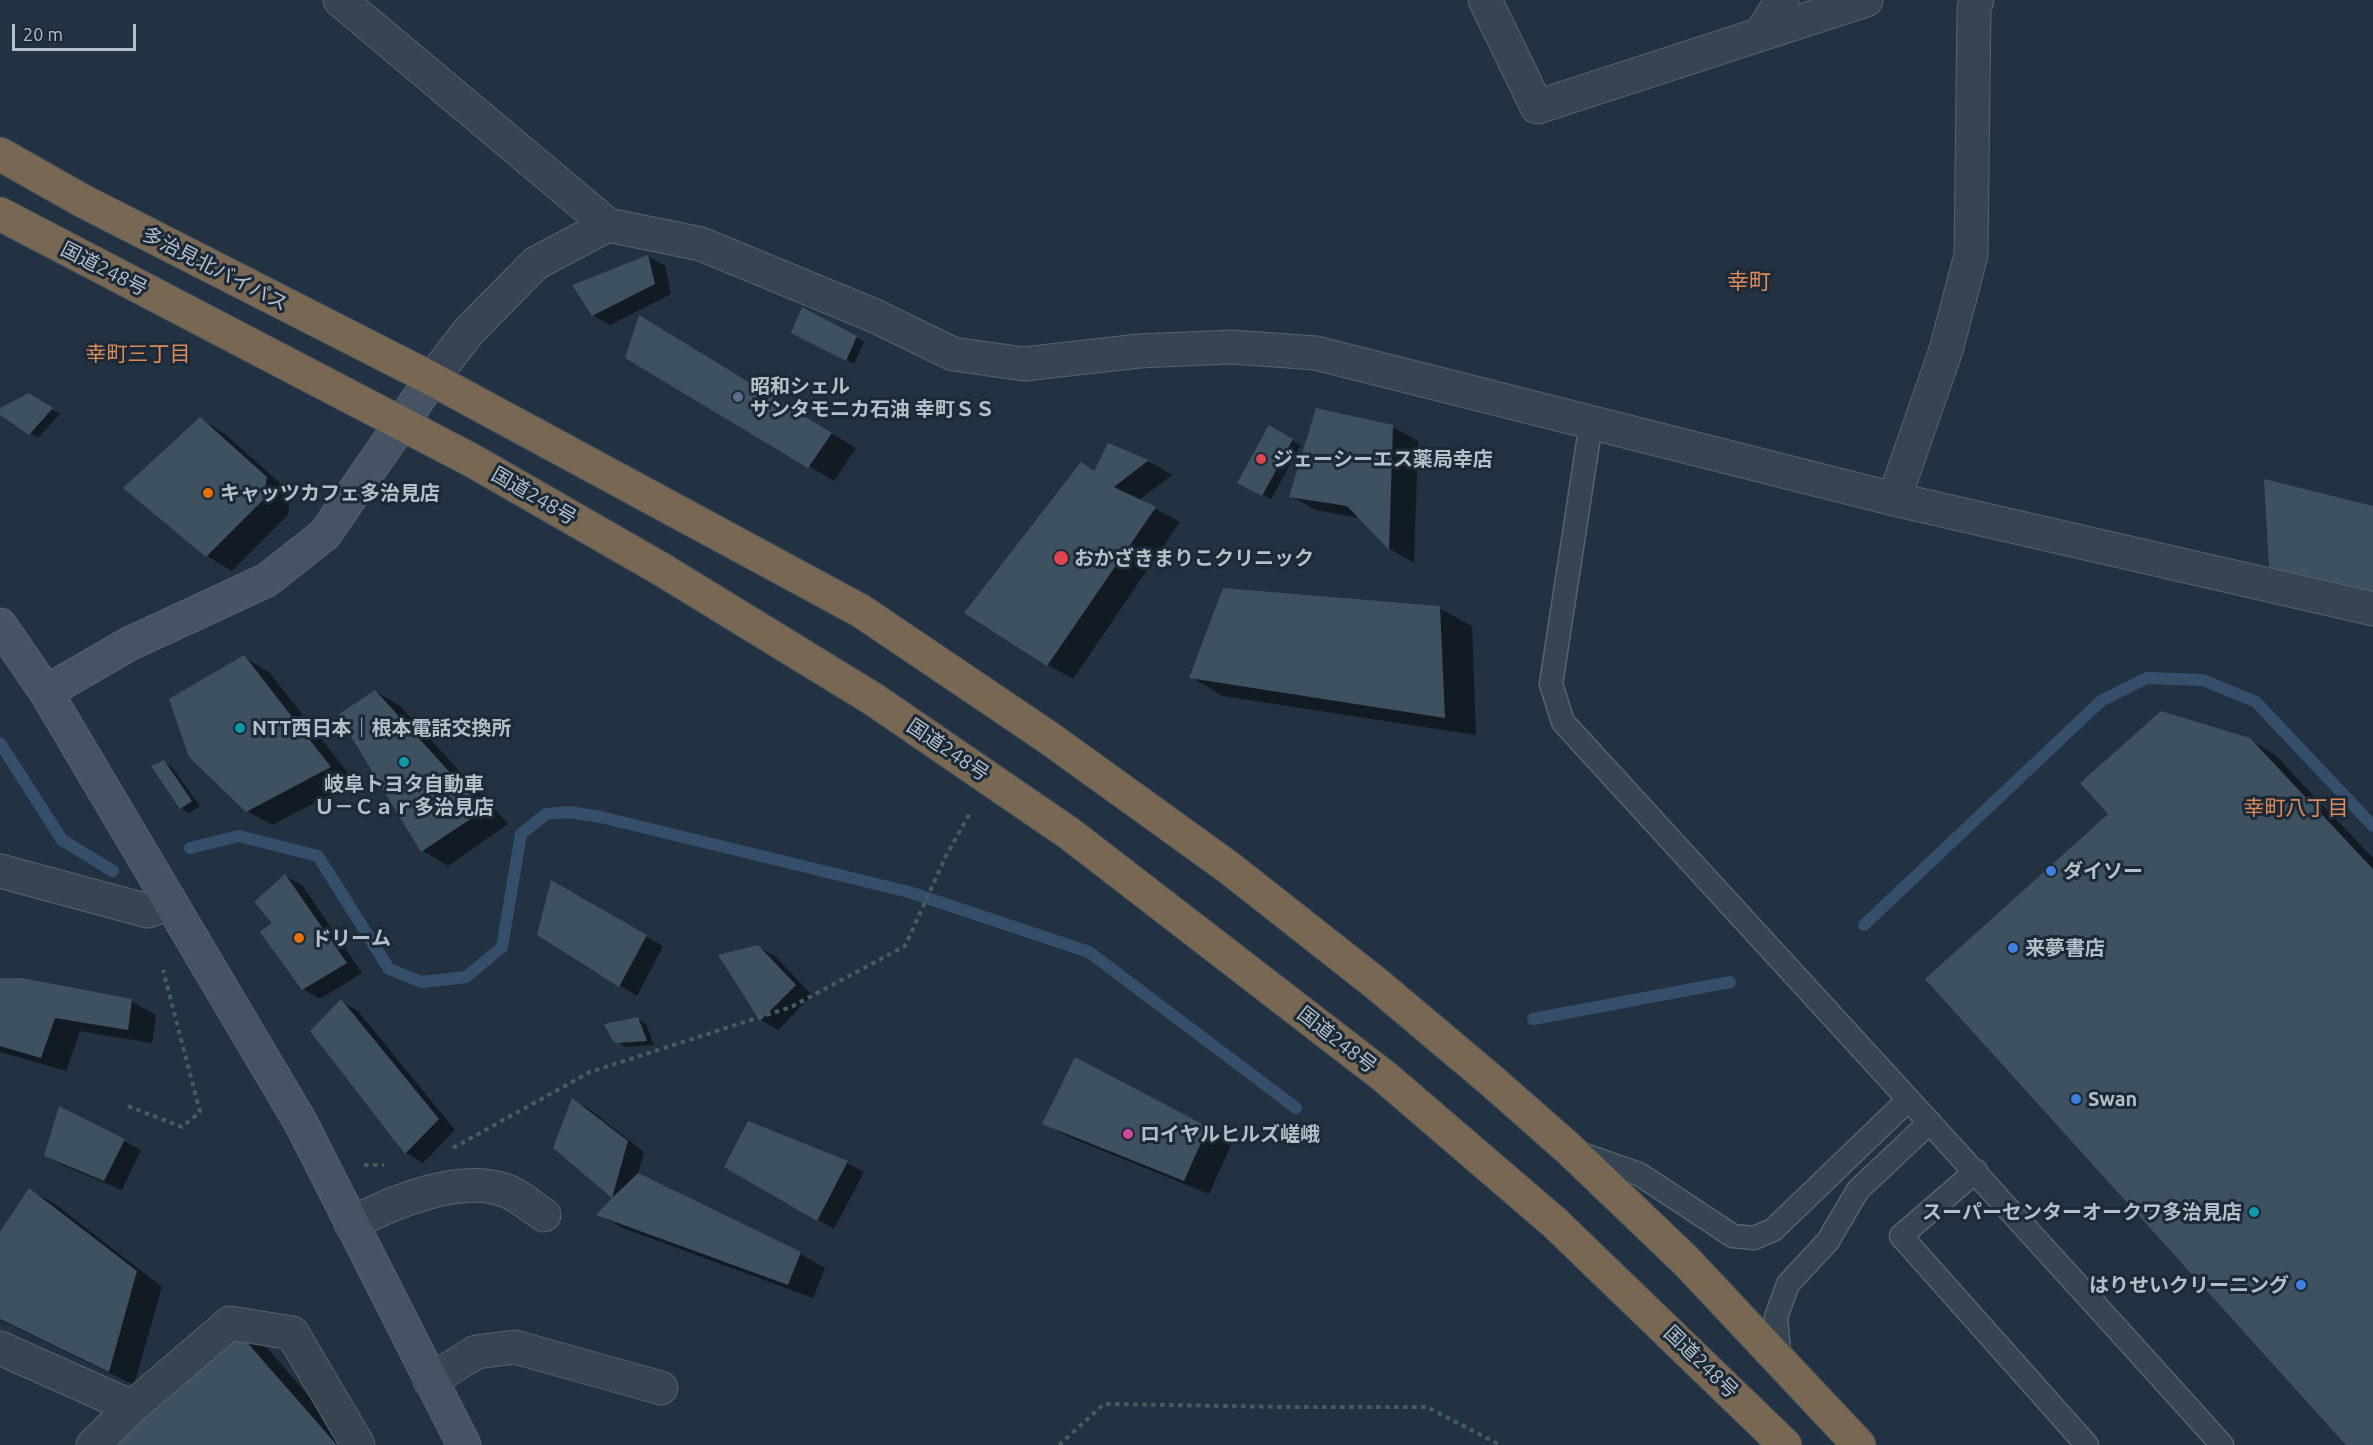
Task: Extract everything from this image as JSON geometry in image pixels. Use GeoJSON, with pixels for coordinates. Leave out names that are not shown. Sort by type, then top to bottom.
{"type":"FeatureCollection","features":[{"type":"Feature","properties":{"kind":"highway","name":"多治見北バイパス"},"geometry":{"type":"LineString","coordinates":[[0,154],[81,200],[432,379]]}},
{"type":"Feature","properties":{"kind":"highway","name":"国道248号"},"geometry":{"type":"LineString","coordinates":[[0,214],[473,461],[661,569],[873,699],[1070,834],[1385,1077],[1555,1223],[1785,1445]]}},
{"type":"Feature","properties":{"kind":"highway"},"geometry":{"type":"LineString","coordinates":[[432,379],[861,610],[1049,738],[1228,867],[1378,986],[1569,1149],[1686,1261],[1859,1445]]}},
{"type":"Feature","properties":{"kind":"street"},"geometry":{"type":"LineString","coordinates":[[340,0],[608,225],[701,244],[875,316],[953,354],[1024,364],[1139,351],[1232,346],[1317,353],[1894,499],[2373,609]]}},
{"type":"Feature","properties":{"kind":"street"},"geometry":{"type":"LineString","coordinates":[[1485,0],[1537,106],[1866,0]]}},
{"type":"Feature","properties":{"kind":"street"},"geometry":{"type":"LineString","coordinates":[[1761,34],[1782,0]]}},
{"type":"Feature","properties":{"kind":"street"},"geometry":{"type":"LineString","coordinates":[[1894,499],[1946,350],[1971,255],[1974,9],[1977,0]]}},
{"type":"Feature","properties":{"kind":"street"},"geometry":{"type":"LineString","coordinates":[[46,692],[129,644],[267,580],[325,534],[432,379],[469,331],[536,263],[608,225]]}},
{"type":"Feature","properties":{"kind":"street"},"geometry":{"type":"LineString","coordinates":[[0,625],[46,692],[301,1123],[464,1445]]}},
{"type":"Feature","properties":{"kind":"street"},"geometry":{"type":"LineString","coordinates":[[0,871],[148,911],[170,903]]}},
{"type":"Feature","properties":{"kind":"street"},"geometry":{"type":"LineString","coordinates":[[351,1224],[389,1204],[420,1195],[476,1185],[509,1192],[544,1215]]}},
{"type":"Feature","properties":{"kind":"street"},"geometry":{"type":"LineString","coordinates":[[93,1445],[132,1407],[230,1323],[292,1334],[358,1445]]}},
{"type":"Feature","properties":{"kind":"street"},"geometry":{"type":"LineString","coordinates":[[430,1381],[476,1352],[515,1347],[661,1388]]}},
{"type":"Feature","properties":{"kind":"street"},"geometry":{"type":"LineString","coordinates":[[0,1348],[132,1407]]}},
{"type":"Feature","properties":{"kind":"lane"},"geometry":{"type":"LineString","coordinates":[[1591,423],[1551,684],[1563,722],[1908,1100],[1976,1170],[2222,1445]]}},
{"type":"Feature","properties":{"kind":"lane"},"geometry":{"type":"LineString","coordinates":[[1569,1149],[1639,1174],[1733,1236],[1754,1238],[1773,1230],[1908,1100]]}},
{"type":"Feature","properties":{"kind":"lane"},"geometry":{"type":"LineString","coordinates":[[1780,1362],[1776,1317],[1788,1284],[1828,1241],[1858,1190],[1930,1122]]}},
{"type":"Feature","properties":{"kind":"lane"},"geometry":{"type":"LineString","coordinates":[[1976,1170],[1901,1236],[2087,1445]]}},
{"type":"Feature","properties":{"kind":"path"},"geometry":{"type":"LineString","coordinates":[[452,1149],[590,1072],[791,1007],[905,946],[946,856],[989,779]]}},
{"type":"Feature","properties":{"kind":"path"},"geometry":{"type":"LineString","coordinates":[[128,1106],[182,1127],[200,1112],[162,967]]}},
{"type":"Feature","properties":{"kind":"path"},"geometry":{"type":"LineString","coordinates":[[357,1166],[392,1165]]}},
{"type":"Feature","properties":{"kind":"path"},"geometry":{"type":"LineString","coordinates":[[1059,1445],[1104,1404],[1427,1407],[1500,1445]]}},
{"type":"Feature","properties":{"kind":"building"},"geometry":{"type":"Polygon","coordinates":[[[648,255],[655,284],[592,316],[572,285],[648,255]]]}},
{"type":"Feature","properties":{"kind":"building"},"geometry":{"type":"Polygon","coordinates":[[[802,307],[857,336],[846,361],[791,333],[802,307]]]}},
{"type":"Feature","properties":{"kind":"building"},"geometry":{"type":"Polygon","coordinates":[[[639,315],[832,433],[808,468],[625,358],[639,315]]]}},
{"type":"Feature","properties":{"kind":"building"},"geometry":{"type":"Polygon","coordinates":[[[29,393],[53,408],[29,435],[0,415],[0,408],[29,393]]]}},
{"type":"Feature","properties":{"kind":"building"},"geometry":{"type":"Polygon","coordinates":[[[1316,408],[1393,425],[1389,550],[1347,506],[1289,497],[1316,408]]]}},
{"type":"Feature","properties":{"kind":"building"},"geometry":{"type":"Polygon","coordinates":[[[200,417],[267,477],[263,500],[206,557],[123,488],[200,417]]]}},
{"type":"Feature","properties":{"kind":"building"},"geometry":{"type":"Polygon","coordinates":[[[1269,425],[1293,439],[1262,496],[1237,483],[1269,425]]]}},
{"type":"Feature","properties":{"kind":"building"},"geometry":{"type":"Polygon","coordinates":[[[1108,443],[1149,460],[1114,487],[1156,507],[1047,666],[964,613],[1081,462],[1094,471],[1108,443]]]}},
{"type":"Feature","properties":{"kind":"building"},"geometry":{"type":"Polygon","coordinates":[[[2264,479],[2373,506],[2373,599],[2270,585],[2264,479]]]}},
{"type":"Feature","properties":{"kind":"building"},"geometry":{"type":"Polygon","coordinates":[[[1223,588],[1440,606],[1445,718],[1189,678],[1223,588]]]}},
{"type":"Feature","properties":{"kind":"building","name":"NTT西日本｜根本電話交換所"},"geometry":{"type":"Polygon","coordinates":[[[244,655],[331,767],[246,812],[189,757],[169,699],[244,655]]]}},
{"type":"Feature","properties":{"kind":"building","name":"岐阜トヨタ自動車 Ｕ－Ｃａｒ多治見店"},"geometry":{"type":"Polygon","coordinates":[[[375,690],[484,810],[421,852],[338,715],[375,690]]]}},
{"type":"Feature","properties":{"kind":"building","name":"スーパーセンターオークワ多治見店"},"geometry":{"type":"Polygon","coordinates":[[[2161,711],[2250,738],[2373,869],[2373,1445],[2346,1445],[1925,979],[2108,814],[2080,783],[2161,711]]]}},
{"type":"Feature","properties":{"kind":"building"},"geometry":{"type":"Polygon","coordinates":[[[164,760],[192,801],[180,809],[151,766],[164,760]]]}},
{"type":"Feature","properties":{"kind":"building"},"geometry":{"type":"Polygon","coordinates":[[[285,874],[347,963],[302,990],[260,932],[272,923],[254,902],[285,874]]]}},
{"type":"Feature","properties":{"kind":"building"},"geometry":{"type":"Polygon","coordinates":[[[551,880],[647,935],[619,987],[537,935],[551,880]]]}},
{"type":"Feature","properties":{"kind":"building"},"geometry":{"type":"Polygon","coordinates":[[[758,945],[796,985],[760,1021],[718,955],[758,945]]]}},
{"type":"Feature","properties":{"kind":"building"},"geometry":{"type":"Polygon","coordinates":[[[0,978],[22,978],[132,999],[128,1030],[55,1018],[41,1058],[0,1046],[0,978]]]}},
{"type":"Feature","properties":{"kind":"building"},"geometry":{"type":"Polygon","coordinates":[[[341,999],[439,1119],[405,1154],[310,1031],[341,999]]]}},
{"type":"Feature","properties":{"kind":"building"},"geometry":{"type":"Polygon","coordinates":[[[638,1017],[647,1041],[616,1043],[604,1024],[638,1017]]]}},
{"type":"Feature","properties":{"kind":"building"},"geometry":{"type":"Polygon","coordinates":[[[1075,1057],[1208,1127],[1184,1181],[1042,1124],[1075,1057]]]}},
{"type":"Feature","properties":{"kind":"building"},"geometry":{"type":"Polygon","coordinates":[[[572,1098],[628,1141],[612,1198],[553,1148],[572,1098]]]}},
{"type":"Feature","properties":{"kind":"building"},"geometry":{"type":"Polygon","coordinates":[[[59,1106],[125,1139],[104,1181],[44,1156],[59,1106]]]}},
{"type":"Feature","properties":{"kind":"building"},"geometry":{"type":"Polygon","coordinates":[[[748,1121],[848,1161],[817,1221],[724,1167],[748,1121]]]}},
{"type":"Feature","properties":{"kind":"building"},"geometry":{"type":"Polygon","coordinates":[[[638,1173],[801,1252],[788,1285],[596,1215],[638,1173]]]}},
{"type":"Feature","properties":{"kind":"building"},"geometry":{"type":"Polygon","coordinates":[[[29,1188],[137,1271],[109,1372],[0,1319],[0,1232],[29,1188]]]}},
{"type":"Feature","properties":{"kind":"building"},"geometry":{"type":"Polygon","coordinates":[[[230,1323],[337,1445],[106,1445],[230,1323]]]}},
{"type":"Feature","properties":{"kind":"waterway"},"geometry":{"type":"LineString","coordinates":[[1864,925],[2101,701],[2147,678],[2203,680],[2256,702],[2373,826]]}},
{"type":"Feature","properties":{"kind":"waterway"},"geometry":{"type":"LineString","coordinates":[[0,743],[62,840],[113,871]]}},
{"type":"Feature","properties":{"kind":"waterway"},"geometry":{"type":"LineString","coordinates":[[190,848],[239,836],[318,856],[389,969],[422,982],[466,977],[502,947],[521,834],[546,814],[569,812],[601,817],[909,892],[1089,952],[1296,1108]]}},
{"type":"Feature","properties":{"kind":"waterway"},"geometry":{"type":"LineString","coordinates":[[1533,1019],[1730,982]]}},
{"type":"Feature","properties":{"kind":"place","name":"昭和シェル サンタモニカ石油 幸町ＳＳ"},"geometry":{"type":"Point","coordinates":[738,397]}},
{"type":"Feature","properties":{"kind":"place","name":"ジェーシーエス薬局幸店"},"geometry":{"type":"Point","coordinates":[1261,459]}},
{"type":"Feature","properties":{"kind":"place","name":"キャッツカフェ多治見店"},"geometry":{"type":"Point","coordinates":[208,493]}},
{"type":"Feature","properties":{"kind":"place","name":"おかざきまりこクリニック"},"geometry":{"type":"Point","coordinates":[1061,558]}},
{"type":"Feature","properties":{"kind":"place","name":"NTT西日本｜根本電話交換所"},"geometry":{"type":"Point","coordinates":[240,728]}},
{"type":"Feature","properties":{"kind":"place","name":"岐阜トヨタ自動車 Ｕ－Ｃａｒ多治見店"},"geometry":{"type":"Point","coordinates":[404,762]}},
{"type":"Feature","properties":{"kind":"place","name":"ダイソー"},"geometry":{"type":"Point","coordinates":[2051,871]}},
{"type":"Feature","properties":{"kind":"place","name":"ドリーム"},"geometry":{"type":"Point","coordinates":[299,938]}},
{"type":"Feature","properties":{"kind":"place","name":"来夢書店"},"geometry":{"type":"Point","coordinates":[2013,948]}},
{"type":"Feature","properties":{"kind":"place","name":"Swan"},"geometry":{"type":"Point","coordinates":[2076,1099]}},
{"type":"Feature","properties":{"kind":"place","name":"ロイヤルヒルズ嵯峨"},"geometry":{"type":"Point","coordinates":[1128,1134]}},
{"type":"Feature","properties":{"kind":"place","name":"スーパーセンターオークワ多治見店"},"geometry":{"type":"Point","coordinates":[2254,1212]}},
{"type":"Feature","properties":{"kind":"place","name":"はりせいクリーニング"},"geometry":{"type":"Point","coordinates":[2301,1285]}},
{"type":"Feature","properties":{"kind":"district","name":"幸町"},"geometry":{"type":"Point","coordinates":[1749,282]}},
{"type":"Feature","properties":{"kind":"district","name":"幸町三丁目"},"geometry":{"type":"Point","coordinates":[138,354]}},
{"type":"Feature","properties":{"kind":"district","name":"幸町八丁目"},"geometry":{"type":"Point","coordinates":[2296,808]}}]}
